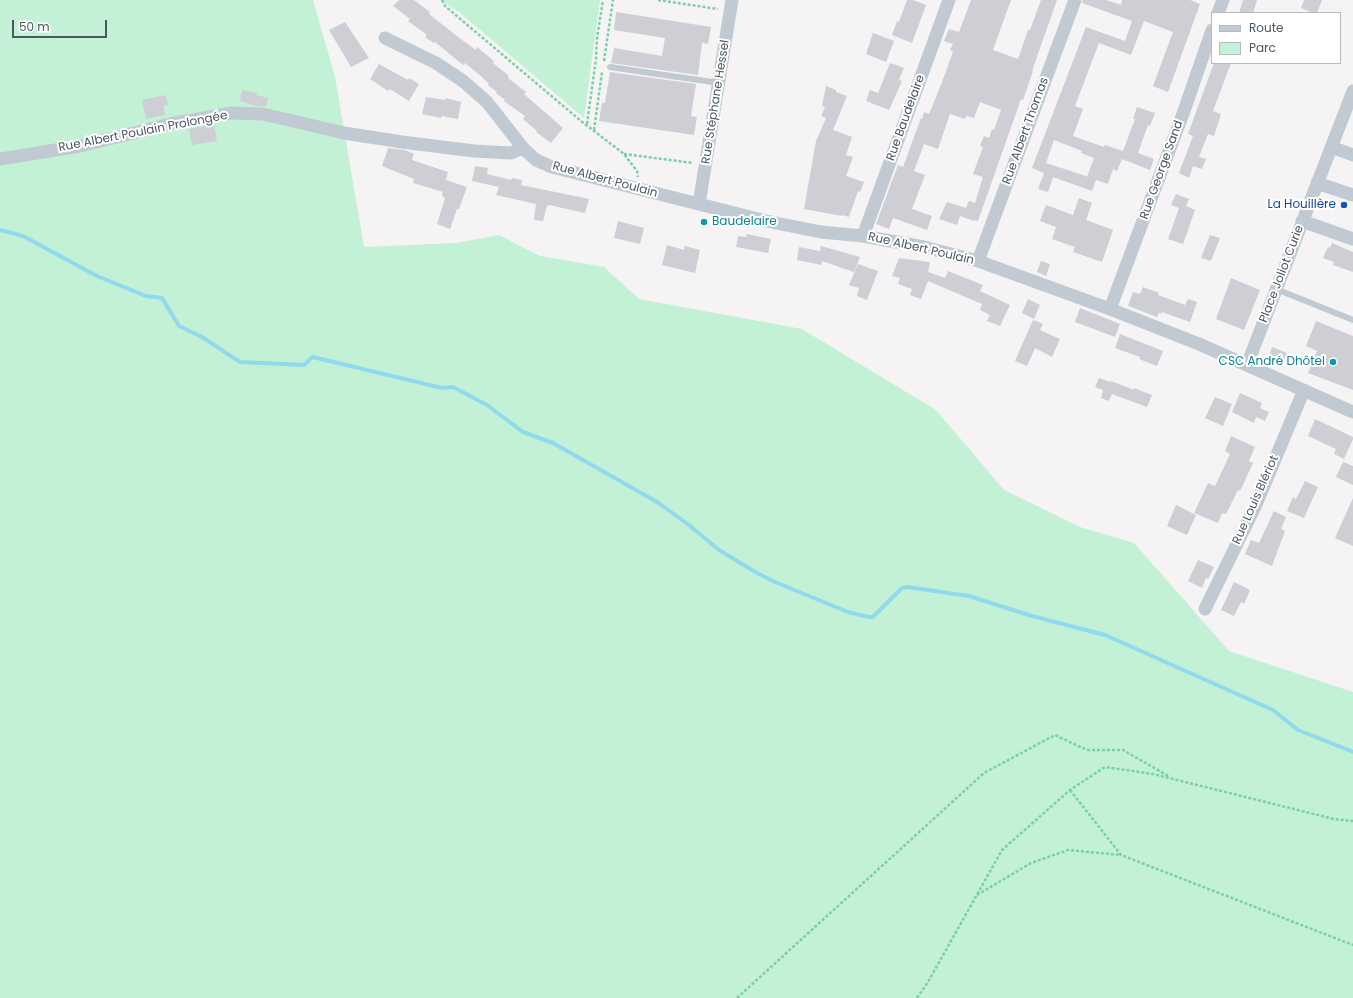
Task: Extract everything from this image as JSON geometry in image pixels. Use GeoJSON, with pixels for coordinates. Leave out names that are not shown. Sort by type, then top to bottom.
{"type":"FeatureCollection","features":[{"type":"Feature","properties":{"kind":"street","name":"Rue Baudelaire"},"geometry":{"type":"LineString","coordinates":[[863,236],[949,0]]}},
{"type":"Feature","properties":{"kind":"street","name":"Rue Albert Thomas"},"geometry":{"type":"LineString","coordinates":[[978,261],[1075,0]]}},
{"type":"Feature","properties":{"kind":"street"},"geometry":{"type":"LineString","coordinates":[[1218,12],[1223,0]]}},
{"type":"Feature","properties":{"kind":"street","name":"Rue Stéphane Hessel"},"geometry":{"type":"LineString","coordinates":[[699,204],[732,5]]}},
{"type":"Feature","properties":{"kind":"street","name":"Rue George Sand"},"geometry":{"type":"LineString","coordinates":[[1110,309],[1184,111],[1211,33]]}},
{"type":"Feature","properties":{"kind":"street","name":"Rue Albert Poulain"},"geometry":{"type":"LineString","coordinates":[[385,38],[436,63],[463,81],[487,102],[523,148],[536,160],[552,167],[766,221],[821,232],[863,236],[924,247],[978,261],[1110,309],[1199,344],[1353,412]]}},
{"type":"Feature","properties":{"kind":"street","name":"Place Joliot Curie"},"geometry":{"type":"LineString","coordinates":[[1247,365],[1353,90]]}},
{"type":"Feature","properties":{"kind":"street","name":"Rue Albert Poulain Prolongée"},"geometry":{"type":"LineString","coordinates":[[0,159],[80,146],[170,124],[232,113],[263,114],[344,133],[474,152],[511,153],[523,148]]}},
{"type":"Feature","properties":{"kind":"street"},"geometry":{"type":"LineString","coordinates":[[1331,147],[1353,155]]}},
{"type":"Feature","properties":{"kind":"street"},"geometry":{"type":"LineString","coordinates":[[1317,183],[1353,195]]}},
{"type":"Feature","properties":{"kind":"street"},"geometry":{"type":"LineString","coordinates":[[1302,221],[1353,239]]}},
{"type":"Feature","properties":{"kind":"street","name":"Rue Louis Blériot"},"geometry":{"type":"LineString","coordinates":[[1205,609],[1255,507],[1304,390]]}},
{"type":"Feature","properties":{"kind":"lane"},"geometry":{"type":"LineString","coordinates":[[610,67],[719,83]]}},
{"type":"Feature","properties":{"kind":"lane"},"geometry":{"type":"LineString","coordinates":[[1276,289],[1353,320]]}},
{"type":"Feature","properties":{"kind":"path"},"geometry":{"type":"LineString","coordinates":[[442,0],[445,6],[586,125],[624,154],[637,171],[640,190]]}},
{"type":"Feature","properties":{"kind":"path"},"geometry":{"type":"LineString","coordinates":[[586,125],[603,0]]}},
{"type":"Feature","properties":{"kind":"path"},"geometry":{"type":"LineString","coordinates":[[658,0],[732,5]]}},
{"type":"Feature","properties":{"kind":"path"},"geometry":{"type":"LineString","coordinates":[[624,154],[706,164]]}},
{"type":"Feature","properties":{"kind":"path"},"geometry":{"type":"LineString","coordinates":[[737,998],[984,773],[1055,735],[1087,750],[1123,750],[1173,779]]}},
{"type":"Feature","properties":{"kind":"path"},"geometry":{"type":"LineString","coordinates":[[917,998],[928,982],[1002,850],[1070,790],[1105,767],[1153,774],[1334,819],[1353,821]]}},
{"type":"Feature","properties":{"kind":"path"},"geometry":{"type":"LineString","coordinates":[[1070,790],[1121,855]]}},
{"type":"Feature","properties":{"kind":"path"},"geometry":{"type":"LineString","coordinates":[[977,895],[1031,863],[1068,850],[1121,855],[1353,945]]}},
{"type":"Feature","properties":{"kind":"green space"},"geometry":{"type":"Polygon","coordinates":[[[0,0],[313,0],[335,77],[364,247],[456,243],[499,235],[540,256],[604,267],[639,299],[802,329],[936,410],[1004,490],[1080,527],[1134,543],[1229,651],[1353,692],[1353,998],[0,998],[0,0]]]}},
{"type":"Feature","properties":{"kind":"green space"},"geometry":{"type":"Polygon","coordinates":[[[440,0],[600,0],[584,118],[459,12],[440,0]]]}},
{"type":"Feature","properties":{"kind":"building"},"geometry":{"type":"Polygon","coordinates":[[[399,0],[414,0],[458,37],[476,50],[477,47],[494,61],[493,63],[509,76],[508,78],[526,92],[524,94],[563,128],[551,143],[536,132],[537,131],[523,119],[525,116],[504,101],[505,100],[488,85],[489,84],[482,77],[465,63],[463,65],[435,42],[434,43],[425,37],[427,35],[408,21],[410,19],[393,6],[399,0]]]}},
{"type":"Feature","properties":{"kind":"building"},"geometry":{"type":"Polygon","coordinates":[[[907,0],[913,0],[926,5],[912,43],[892,35],[897,21],[899,22],[907,0]]]}},
{"type":"Feature","properties":{"kind":"building"},"geometry":{"type":"Polygon","coordinates":[[[971,0],[1011,0],[993,50],[1018,59],[1028,30],[1030,30],[1041,0],[1057,0],[1023,100],[1021,99],[978,221],[960,216],[957,225],[939,219],[947,202],[966,208],[969,201],[975,203],[983,177],[973,174],[983,147],[980,146],[984,136],[989,138],[992,129],[994,130],[1001,110],[980,102],[974,118],[966,116],[965,119],[950,114],[938,149],[924,144],[914,171],[925,175],[912,209],[932,216],[927,230],[893,218],[889,229],[876,224],[898,165],[903,167],[921,118],[922,119],[924,112],[929,114],[939,90],[953,52],[950,50],[953,44],[944,41],[949,29],[959,32],[971,0]]]}},
{"type":"Feature","properties":{"kind":"building"},"geometry":{"type":"Polygon","coordinates":[[[1083,0],[1106,0],[1121,5],[1122,0],[1190,0],[1200,4],[1168,92],[1153,86],[1173,32],[1144,21],[1131,55],[1099,43],[1075,106],[1083,109],[1073,136],[1104,147],[1105,145],[1123,151],[1135,119],[1133,119],[1137,107],[1155,113],[1150,126],[1148,125],[1138,153],[1154,159],[1150,170],[1122,159],[1117,171],[1113,169],[1108,184],[1096,180],[1092,191],[1053,177],[1048,192],[1038,189],[1044,173],[1032,168],[1086,27],[1125,41],[1132,21],[1082,3],[1083,0]],[[1054,140],[1046,163],[1087,176],[1094,158],[1081,153],[1082,151],[1054,140]]]}},
{"type":"Feature","properties":{"kind":"building"},"geometry":{"type":"Polygon","coordinates":[[[1243,0],[1257,0],[1253,12],[1239,12],[1243,0]]]}},
{"type":"Feature","properties":{"kind":"building"},"geometry":{"type":"Polygon","coordinates":[[[1304,0],[1322,0],[1317,12],[1311,12],[1301,8],[1304,0]]]}},
{"type":"Feature","properties":{"kind":"building"},"geometry":{"type":"Polygon","coordinates":[[[616,12],[711,27],[708,44],[702,43],[698,75],[611,63],[614,48],[662,56],[665,38],[614,30],[616,12]]]}},
{"type":"Feature","properties":{"kind":"building"},"geometry":{"type":"Polygon","coordinates":[[[345,22],[369,58],[351,67],[329,30],[345,22]]]}},
{"type":"Feature","properties":{"kind":"building"},"geometry":{"type":"Polygon","coordinates":[[[873,33],[894,41],[886,62],[866,54],[873,33]]]}},
{"type":"Feature","properties":{"kind":"building"},"geometry":{"type":"Polygon","coordinates":[[[890,63],[904,68],[899,80],[902,81],[889,110],[866,101],[870,90],[878,93],[890,63]]]}},
{"type":"Feature","properties":{"kind":"building"},"geometry":{"type":"Polygon","coordinates":[[[379,64],[408,80],[409,78],[419,84],[409,101],[390,89],[388,91],[370,79],[379,64]]]}},
{"type":"Feature","properties":{"kind":"building"},"geometry":{"type":"Polygon","coordinates":[[[1214,64],[1231,64],[1213,111],[1221,114],[1214,136],[1208,134],[1199,157],[1206,159],[1202,169],[1193,166],[1189,178],[1179,173],[1193,136],[1188,134],[1214,64]]]}},
{"type":"Feature","properties":{"kind":"building"},"geometry":{"type":"Polygon","coordinates":[[[610,72],[696,84],[691,116],[697,117],[694,135],[599,121],[602,103],[605,103],[610,72]]]}},
{"type":"Feature","properties":{"kind":"building"},"geometry":{"type":"Polygon","coordinates":[[[826,86],[847,96],[833,130],[852,137],[846,155],[853,157],[846,176],[864,182],[860,192],[858,191],[849,217],[804,209],[816,141],[826,118],[821,116],[825,107],[822,106],[826,86]]]}},
{"type":"Feature","properties":{"kind":"building"},"geometry":{"type":"Polygon","coordinates":[[[242,90],[257,93],[256,95],[268,98],[266,106],[255,106],[240,101],[242,90]]]}},
{"type":"Feature","properties":{"kind":"building"},"geometry":{"type":"Polygon","coordinates":[[[166,95],[168,105],[163,106],[165,115],[146,119],[142,100],[166,95]]]}},
{"type":"Feature","properties":{"kind":"building"},"geometry":{"type":"Polygon","coordinates":[[[426,97],[445,100],[446,98],[461,102],[458,119],[442,116],[441,118],[422,114],[426,97]]]}},
{"type":"Feature","properties":{"kind":"building"},"geometry":{"type":"Polygon","coordinates":[[[214,124],[217,141],[192,145],[189,129],[214,124]]]}},
{"type":"Feature","properties":{"kind":"building"},"geometry":{"type":"Polygon","coordinates":[[[388,148],[405,150],[414,154],[412,160],[448,172],[446,180],[467,187],[450,229],[437,224],[445,198],[442,196],[443,192],[413,183],[414,179],[382,166],[388,148]]]}},
{"type":"Feature","properties":{"kind":"building"},"geometry":{"type":"Polygon","coordinates":[[[475,166],[488,168],[487,174],[511,180],[512,178],[522,180],[521,185],[589,199],[585,213],[549,205],[547,206],[543,221],[534,220],[536,204],[496,195],[499,187],[472,181],[475,166]]]}},
{"type":"Feature","properties":{"kind":"building"},"geometry":{"type":"Polygon","coordinates":[[[1176,194],[1189,199],[1186,206],[1195,210],[1183,244],[1168,239],[1179,208],[1171,205],[1176,194]]]}},
{"type":"Feature","properties":{"kind":"building"},"geometry":{"type":"Polygon","coordinates":[[[1079,198],[1092,203],[1086,220],[1113,230],[1102,262],[1073,252],[1075,247],[1052,239],[1056,227],[1040,221],[1046,205],[1073,215],[1079,198]]]}},
{"type":"Feature","properties":{"kind":"building"},"geometry":{"type":"Polygon","coordinates":[[[618,221],[644,228],[640,244],[614,238],[618,221]]]}},
{"type":"Feature","properties":{"kind":"building"},"geometry":{"type":"Polygon","coordinates":[[[747,234],[771,239],[768,253],[736,247],[738,236],[746,237],[747,234]]]}},
{"type":"Feature","properties":{"kind":"building"},"geometry":{"type":"Polygon","coordinates":[[[1210,235],[1220,238],[1211,261],[1201,258],[1210,235]]]}},
{"type":"Feature","properties":{"kind":"building"},"geometry":{"type":"Polygon","coordinates":[[[1332,243],[1353,252],[1353,272],[1333,265],[1334,262],[1323,258],[1328,247],[1330,248],[1332,243]]]}},
{"type":"Feature","properties":{"kind":"building"},"geometry":{"type":"Polygon","coordinates":[[[667,245],[684,250],[685,246],[700,250],[695,273],[662,265],[667,245]]]}},
{"type":"Feature","properties":{"kind":"building"},"geometry":{"type":"Polygon","coordinates":[[[821,246],[860,257],[854,272],[822,261],[821,265],[797,260],[799,247],[820,251],[821,246]]]}},
{"type":"Feature","properties":{"kind":"building"},"geometry":{"type":"Polygon","coordinates":[[[899,258],[930,262],[928,272],[945,278],[948,271],[983,285],[980,291],[1010,305],[1000,326],[987,321],[990,315],[980,310],[982,304],[928,281],[921,299],[910,295],[912,289],[898,284],[900,278],[892,276],[899,258]]]}},
{"type":"Feature","properties":{"kind":"building"},"geometry":{"type":"Polygon","coordinates":[[[1041,261],[1050,264],[1046,276],[1037,272],[1041,261]]]}},
{"type":"Feature","properties":{"kind":"building"},"geometry":{"type":"Polygon","coordinates":[[[858,264],[878,271],[867,300],[857,296],[859,288],[849,285],[858,264]]]}},
{"type":"Feature","properties":{"kind":"building"},"geometry":{"type":"Polygon","coordinates":[[[1231,278],[1260,290],[1244,330],[1216,319],[1231,278]]]}},
{"type":"Feature","properties":{"kind":"building"},"geometry":{"type":"Polygon","coordinates":[[[1143,287],[1159,293],[1158,295],[1185,305],[1188,299],[1197,302],[1190,322],[1162,312],[1161,314],[1159,313],[1157,317],[1128,306],[1133,292],[1140,294],[1143,287]]]}},
{"type":"Feature","properties":{"kind":"building"},"geometry":{"type":"Polygon","coordinates":[[[1028,299],[1040,305],[1034,319],[1022,313],[1028,299]]]}},
{"type":"Feature","properties":{"kind":"building"},"geometry":{"type":"Polygon","coordinates":[[[1080,308],[1120,324],[1115,337],[1075,322],[1080,308]]]}},
{"type":"Feature","properties":{"kind":"building"},"geometry":{"type":"Polygon","coordinates":[[[1033,320],[1043,324],[1040,330],[1060,339],[1052,357],[1035,348],[1027,366],[1015,361],[1033,320]]]}},
{"type":"Feature","properties":{"kind":"building","name":"CSC André Dhôtel"},"geometry":{"type":"Polygon","coordinates":[[[1316,321],[1353,336],[1353,390],[1308,373],[1317,351],[1306,346],[1316,321]]]}},
{"type":"Feature","properties":{"kind":"building"},"geometry":{"type":"Polygon","coordinates":[[[1120,334],[1163,351],[1157,366],[1139,359],[1140,357],[1115,348],[1120,334]]]}},
{"type":"Feature","properties":{"kind":"building"},"geometry":{"type":"Polygon","coordinates":[[[1272,347],[1287,353],[1282,365],[1268,360],[1272,347]]]}},
{"type":"Feature","properties":{"kind":"building"},"geometry":{"type":"Polygon","coordinates":[[[1099,378],[1152,395],[1147,407],[1112,394],[1109,401],[1101,398],[1103,390],[1095,387],[1099,378]]]}},
{"type":"Feature","properties":{"kind":"building"},"geometry":{"type":"Polygon","coordinates":[[[1240,393],[1262,403],[1260,408],[1269,412],[1265,421],[1256,417],[1254,423],[1232,412],[1240,393]]]}},
{"type":"Feature","properties":{"kind":"building"},"geometry":{"type":"Polygon","coordinates":[[[1215,397],[1232,404],[1223,426],[1205,418],[1215,397]]]}},
{"type":"Feature","properties":{"kind":"building"},"geometry":{"type":"Polygon","coordinates":[[[1315,419],[1353,437],[1344,459],[1334,454],[1336,449],[1308,436],[1315,419]]]}},
{"type":"Feature","properties":{"kind":"building"},"geometry":{"type":"Polygon","coordinates":[[[1231,436],[1255,447],[1249,461],[1253,463],[1240,491],[1238,490],[1226,514],[1222,513],[1218,523],[1194,513],[1208,483],[1215,486],[1230,454],[1225,451],[1231,436]]]}},
{"type":"Feature","properties":{"kind":"building"},"geometry":{"type":"Polygon","coordinates":[[[1343,462],[1353,466],[1353,485],[1336,477],[1343,462]]]}},
{"type":"Feature","properties":{"kind":"building"},"geometry":{"type":"Polygon","coordinates":[[[1305,481],[1318,487],[1304,518],[1287,511],[1293,497],[1296,499],[1305,481]]]}},
{"type":"Feature","properties":{"kind":"building"},"geometry":{"type":"Polygon","coordinates":[[[1353,498],[1353,546],[1335,538],[1353,498]]]}},
{"type":"Feature","properties":{"kind":"building"},"geometry":{"type":"Polygon","coordinates":[[[1176,505],[1196,515],[1187,535],[1167,526],[1176,505]]]}},
{"type":"Feature","properties":{"kind":"building"},"geometry":{"type":"Polygon","coordinates":[[[1274,511],[1286,517],[1281,529],[1285,531],[1272,566],[1245,554],[1251,540],[1259,543],[1274,511]]]}},
{"type":"Feature","properties":{"kind":"building"},"geometry":{"type":"Polygon","coordinates":[[[1198,560],[1214,567],[1208,579],[1206,578],[1202,588],[1188,581],[1198,560]]]}},
{"type":"Feature","properties":{"kind":"building"},"geometry":{"type":"Polygon","coordinates":[[[1234,582],[1250,590],[1244,604],[1241,602],[1234,616],[1221,610],[1234,582]]]}},
{"type":"Feature","properties":{"kind":"waterway"},"geometry":{"type":"LineString","coordinates":[[0,230],[23,236],[97,276],[146,296],[162,298],[179,326],[202,337],[240,362],[304,365],[312,357],[442,388],[453,387],[487,405],[523,432],[553,443],[657,502],[689,525],[719,550],[757,573],[848,612],[873,617],[902,588],[907,587],[969,596],[1032,616],[1105,635],[1273,710],[1298,730],[1353,752]]}},
{"type":"Feature","properties":{"kind":"place","name":"La Houillère"},"geometry":{"type":"Point","coordinates":[1344,205]}},
{"type":"Feature","properties":{"kind":"place","name":"Baudelaire"},"geometry":{"type":"Point","coordinates":[704,222]}},
{"type":"Feature","properties":{"kind":"place","name":"CSC André Dhôtel"},"geometry":{"type":"Point","coordinates":[1333,362]}}]}
